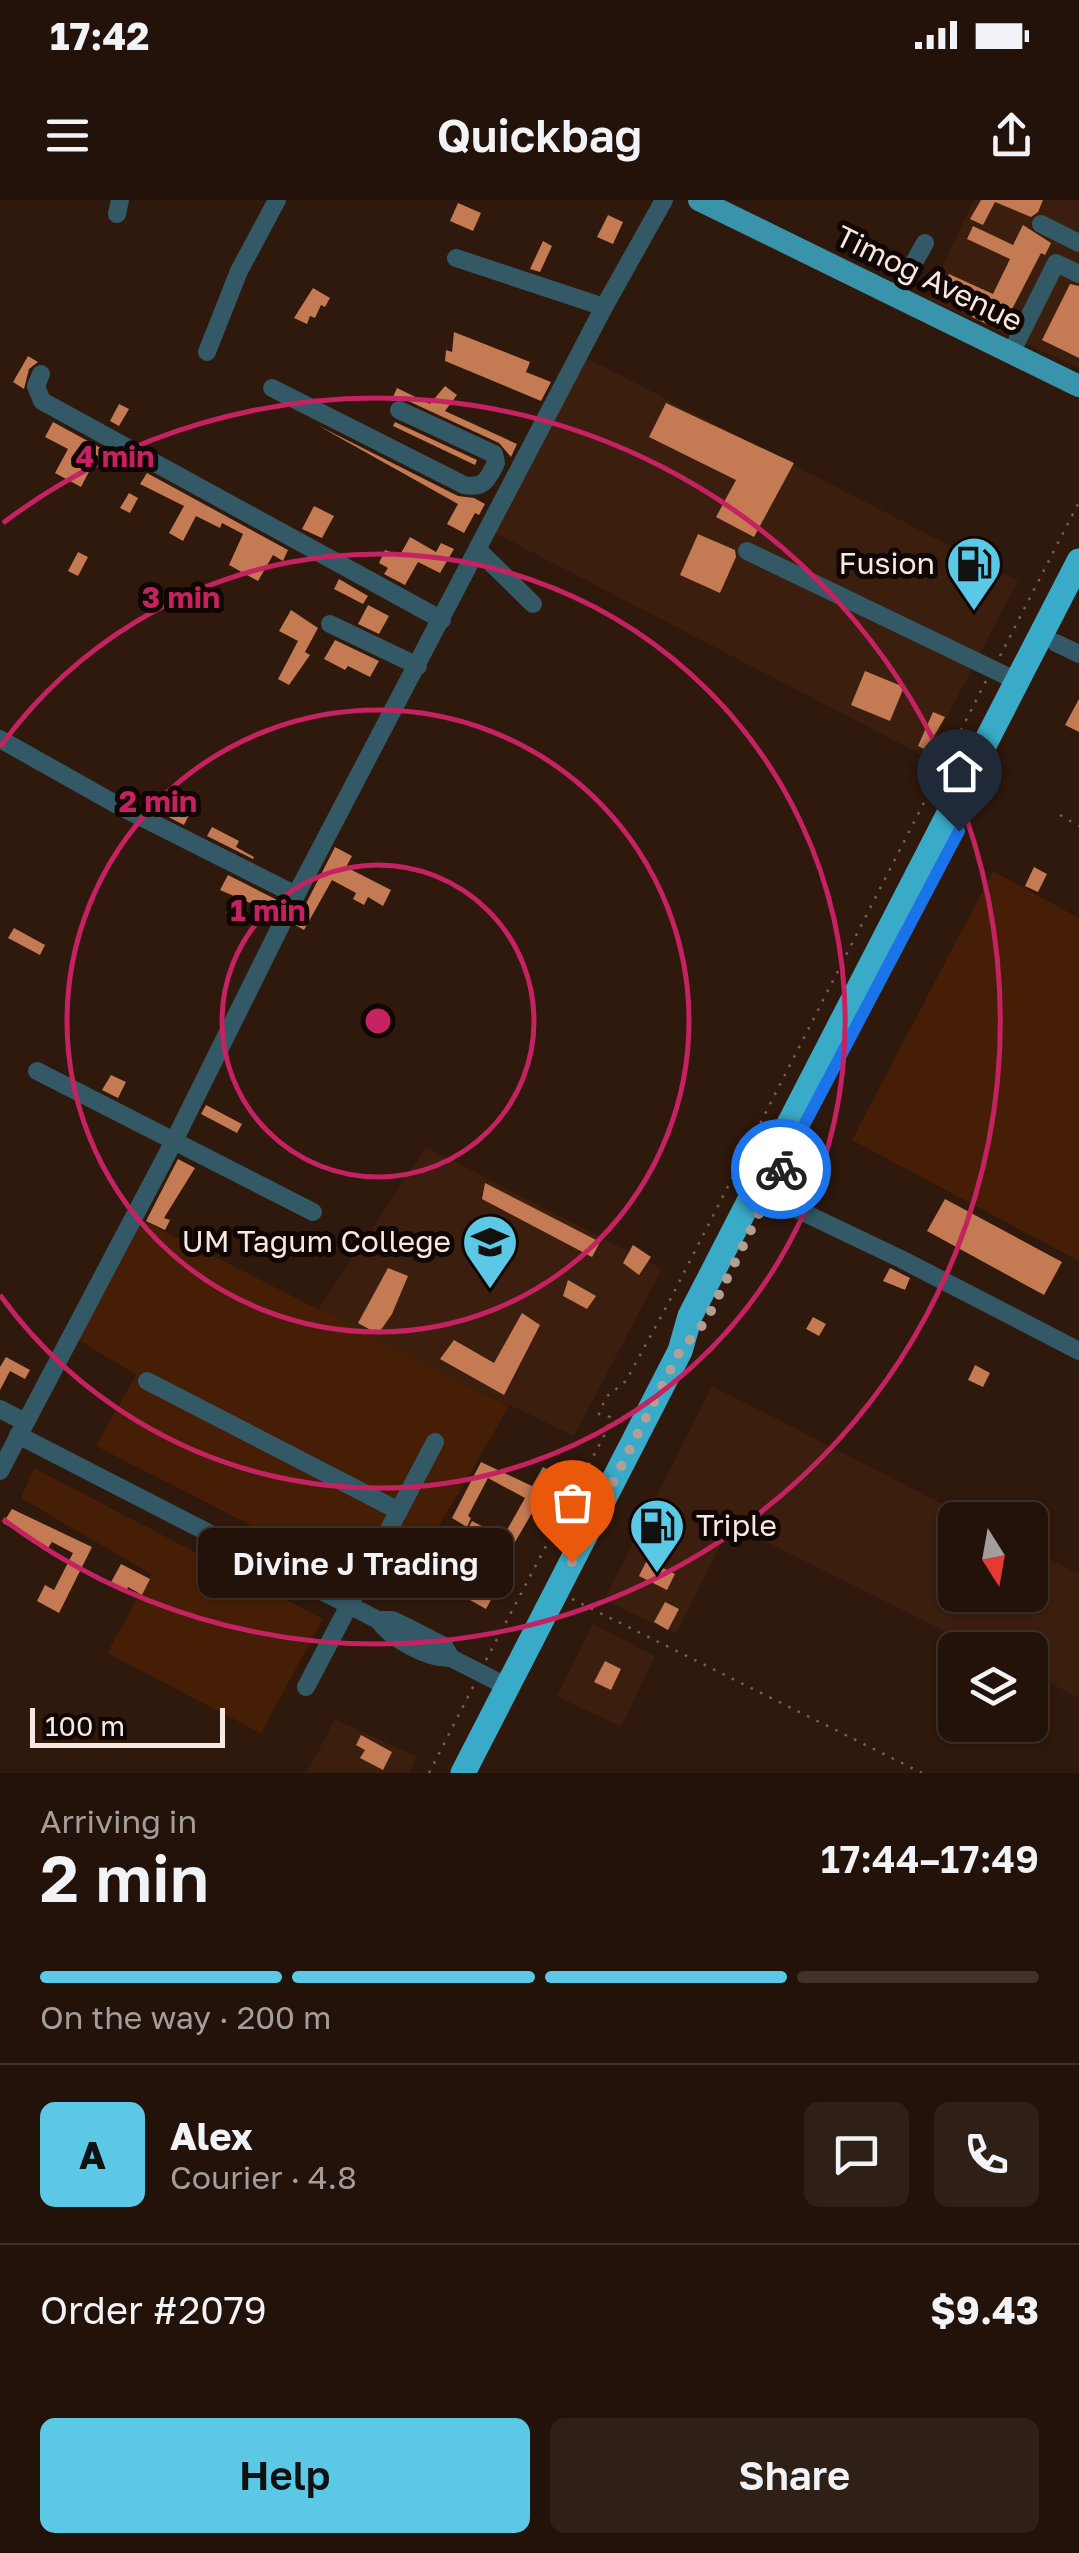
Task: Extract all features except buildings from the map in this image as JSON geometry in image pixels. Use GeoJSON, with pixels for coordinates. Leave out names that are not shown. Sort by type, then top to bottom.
{"type":"FeatureCollection","features":[{"type":"Feature","properties":{"kind":"highway"},"geometry":{"type":"LineString","coordinates":[[680,1351],[706,1321],[767,1195],[784,1145],[1019,682],[1059,644],[1079,562]]}},
{"type":"Feature","properties":{"kind":"highway"},"geometry":{"type":"LineString","coordinates":[[463,1773],[680,1351],[690,1316],[1059,644],[1079,598]]}},
{"type":"Feature","properties":{"kind":"main road","name":"Timog Avenue"},"geometry":{"type":"LineString","coordinates":[[699,200],[1079,386]]}},
{"type":"Feature","properties":{"kind":"street"},"geometry":{"type":"LineString","coordinates":[[207,352],[250,247],[277,200]]}},
{"type":"Feature","properties":{"kind":"street"},"geometry":{"type":"LineString","coordinates":[[0,1470],[174,1141],[296,895],[664,200]]}},
{"type":"Feature","properties":{"kind":"street"},"geometry":{"type":"LineString","coordinates":[[1011,352],[1056,263],[1074,240],[1041,224]]}},
{"type":"Feature","properties":{"kind":"street"},"geometry":{"type":"LineString","coordinates":[[896,296],[925,243]]}},
{"type":"Feature","properties":{"kind":"street"},"geometry":{"type":"LineString","coordinates":[[456,258],[604,308]]}},
{"type":"Feature","properties":{"kind":"street"},"geometry":{"type":"LineString","coordinates":[[1056,263],[1079,274]]}},
{"type":"Feature","properties":{"kind":"street"},"geometry":{"type":"LineString","coordinates":[[41,374],[36,386],[42,402],[442,620]]}},
{"type":"Feature","properties":{"kind":"street"},"geometry":{"type":"LineString","coordinates":[[272,388],[464,484],[480,486],[489,476],[496,464],[494,454],[399,410]]}},
{"type":"Feature","properties":{"kind":"street"},"geometry":{"type":"LineString","coordinates":[[489,476],[510,487]]}},
{"type":"Feature","properties":{"kind":"street"},"geometry":{"type":"LineString","coordinates":[[478,550],[533,604]]}},
{"type":"Feature","properties":{"kind":"street"},"geometry":{"type":"LineString","coordinates":[[747,551],[1019,682]]}},
{"type":"Feature","properties":{"kind":"street"},"geometry":{"type":"LineString","coordinates":[[330,624],[418,666]]}},
{"type":"Feature","properties":{"kind":"street"},"geometry":{"type":"LineString","coordinates":[[0,740],[119,806],[296,895]]}},
{"type":"Feature","properties":{"kind":"street"},"geometry":{"type":"LineString","coordinates":[[37,1071],[312,1212]]}},
{"type":"Feature","properties":{"kind":"street"},"geometry":{"type":"LineString","coordinates":[[767,1195],[1079,1351]]}},
{"type":"Feature","properties":{"kind":"street"},"geometry":{"type":"LineString","coordinates":[[147,1381],[399,1512]]}},
{"type":"Feature","properties":{"kind":"street"},"geometry":{"type":"LineString","coordinates":[[0,1410],[22,1429],[378,1620],[386,1632],[444,1646],[451,1658],[508,1687]]}},
{"type":"Feature","properties":{"kind":"street"},"geometry":{"type":"LineString","coordinates":[[306,1687],[435,1442]]}},
{"type":"Feature","properties":{"kind":"path"},"geometry":{"type":"LineString","coordinates":[[429,1773],[604,1434],[610,1418],[599,1414],[606,1397],[626,1381],[670,1300],[1079,502]]}},
{"type":"Feature","properties":{"kind":"path"},"geometry":{"type":"LineString","coordinates":[[1060,815],[1079,826]]}},
{"type":"Feature","properties":{"kind":"path"},"geometry":{"type":"LineString","coordinates":[[557,1592],[922,1773]]}},
{"type":"Feature","properties":{"kind":"shaded area"},"geometry":{"type":"Polygon","coordinates":[[[974,200],[1079,200],[1079,368],[927,299],[974,200]]]}},
{"type":"Feature","properties":{"kind":"shaded area"},"geometry":{"type":"Polygon","coordinates":[[[587,358],[1018,581],[926,757],[495,533],[587,358]]]}},
{"type":"Feature","properties":{"kind":"shaded area"},"geometry":{"type":"Polygon","coordinates":[[[993,871],[1079,918],[1079,1261],[852,1140],[993,871]]]}},
{"type":"Feature","properties":{"kind":"shaded area","name":"UM Tagum College"},"geometry":{"type":"Polygon","coordinates":[[[426,1147],[662,1269],[574,1436],[316,1312],[426,1147]]]}},
{"type":"Feature","properties":{"kind":"shaded area"},"geometry":{"type":"Polygon","coordinates":[[[140,1219],[509,1406],[414,1569],[367,1555],[354,1578],[96,1446],[136,1375],[78,1339],[140,1219]]]}},
{"type":"Feature","properties":{"kind":"shaded area"},"geometry":{"type":"Polygon","coordinates":[[[712,1386],[939,1502],[938,1612],[1048,1612],[1048,1558],[1079,1574],[1079,1698],[1048,1682],[1048,1632],[947,1632],[731,1524],[676,1634],[604,1600],[712,1386]]]}},
{"type":"Feature","properties":{"kind":"shaded area"},"geometry":{"type":"Polygon","coordinates":[[[34,1468],[323,1619],[261,1733],[107,1653],[151,1574],[21,1498],[34,1468]]]}},
{"type":"Feature","properties":{"kind":"shaded area"},"geometry":{"type":"Polygon","coordinates":[[[593,1624],[655,1656],[621,1727],[557,1696],[593,1624]]]}},
{"type":"Feature","properties":{"kind":"shaded area"},"geometry":{"type":"Polygon","coordinates":[[[335,1719],[417,1757],[409,1773],[307,1773],[335,1719]]]}},
{"type":"Feature","properties":{"kind":"way so far"},"geometry":{"type":"LineString","coordinates":[[572,1562],[680,1351],[706,1321],[781,1169]]}},
{"type":"Feature","properties":{"kind":"place","name":"Fusion"},"geometry":{"type":"Point","coordinates":[974,613]}},
{"type":"Feature","properties":{"kind":"place","name":"UM Tagum College"},"geometry":{"type":"Point","coordinates":[490,1291]}},
{"type":"Feature","properties":{"kind":"place","name":"Divine J Trading"},"geometry":{"type":"Point","coordinates":[572,1562]}},
{"type":"Feature","properties":{"kind":"place","name":"Triple"},"geometry":{"type":"Point","coordinates":[657,1575]}},
{"type":"Feature","properties":{"kind":"route"},"geometry":{"type":"LineString","coordinates":[[781,1169],[959,831]]}}]}
